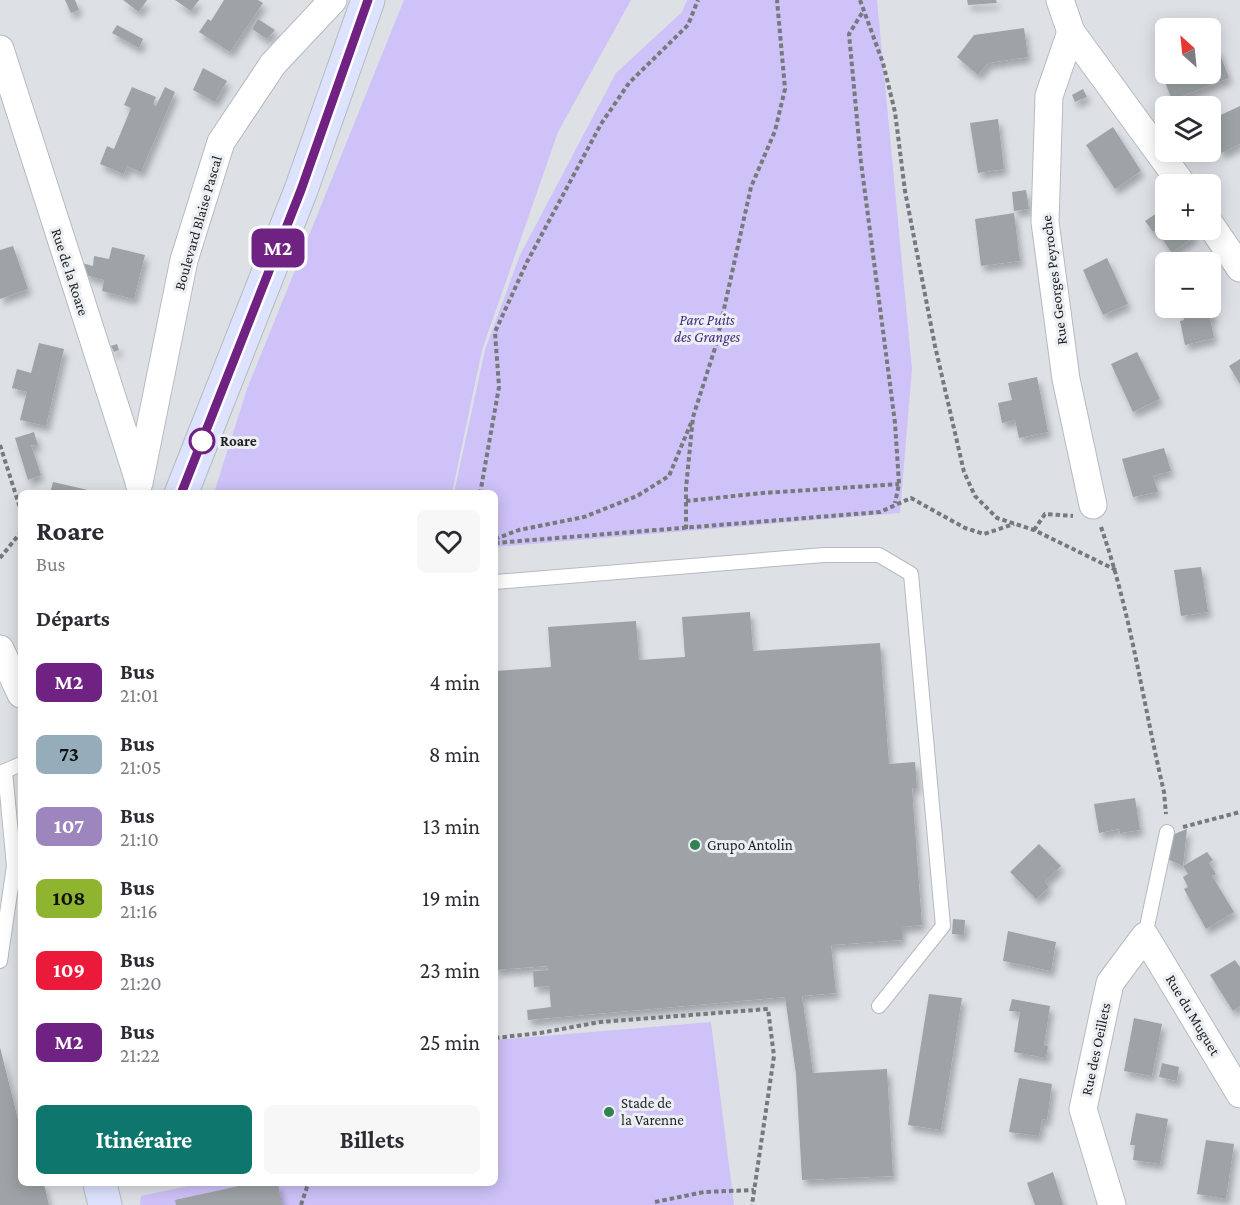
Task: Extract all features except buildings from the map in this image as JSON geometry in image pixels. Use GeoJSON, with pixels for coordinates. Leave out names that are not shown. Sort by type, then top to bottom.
{"type":"FeatureCollection","features":[{"type":"Feature","properties":{"kind":"main road"},"geometry":{"type":"LineString","coordinates":[[183,490],[301,190],[368,0]]}},
{"type":"Feature","properties":{"kind":"main road"},"geometry":{"type":"LineString","coordinates":[[100,1186],[105,1205]]}},
{"type":"Feature","properties":{"kind":"street","name":"Boulevard Blaise Pascal"},"geometry":{"type":"LineString","coordinates":[[141,488],[184,260],[221,142],[273,64],[333,0]]}},
{"type":"Feature","properties":{"kind":"street"},"geometry":{"type":"LineString","coordinates":[[1060,0],[1075,36],[1175,174]]}},
{"type":"Feature","properties":{"kind":"street","name":"Rue Georges Peyroche"},"geometry":{"type":"LineString","coordinates":[[1075,36],[1049,96],[1045,222],[1066,379],[1093,505]]}},
{"type":"Feature","properties":{"kind":"street","name":"Rue de la Roare"},"geometry":{"type":"LineString","coordinates":[[0,49],[141,488]]}},
{"type":"Feature","properties":{"kind":"street"},"geometry":{"type":"LineString","coordinates":[[1221,240],[1240,268]]}},
{"type":"Feature","properties":{"kind":"street"},"geometry":{"type":"LineString","coordinates":[[0,649],[18,688]]}},
{"type":"Feature","properties":{"kind":"street","name":"Rue du Muguet"},"geometry":{"type":"LineString","coordinates":[[1145,936],[1240,1094]]}},
{"type":"Feature","properties":{"kind":"street","name":"Rue des Oeillets"},"geometry":{"type":"LineString","coordinates":[[1112,1205],[1083,1109],[1110,983],[1145,936]]}},
{"type":"Feature","properties":{"kind":"lane"},"geometry":{"type":"LineString","coordinates":[[498,582],[824,555],[879,555],[910,574],[943,926],[879,1006]]}},
{"type":"Feature","properties":{"kind":"lane"},"geometry":{"type":"LineString","coordinates":[[0,961],[14,866],[3,772],[18,765]]}},
{"type":"Feature","properties":{"kind":"lane"},"geometry":{"type":"LineString","coordinates":[[1145,936],[1167,832]]}},
{"type":"Feature","properties":{"kind":"path"},"geometry":{"type":"LineString","coordinates":[[481,490],[499,387],[495,332],[527,262],[601,124],[629,82],[688,26],[698,0]]}},
{"type":"Feature","properties":{"kind":"path"},"geometry":{"type":"LineString","coordinates":[[498,540],[519,530],[584,517],[637,496],[669,476],[693,417],[716,345],[751,187],[775,131],[785,89],[777,0]]}},
{"type":"Feature","properties":{"kind":"path"},"geometry":{"type":"LineString","coordinates":[[860,0],[862,12],[883,63],[895,112],[905,191],[935,346],[964,472],[975,496],[997,518],[1034,530],[1116,570]]}},
{"type":"Feature","properties":{"kind":"path"},"geometry":{"type":"LineString","coordinates":[[862,12],[849,34],[861,162],[895,423],[898,484],[895,504]]}},
{"type":"Feature","properties":{"kind":"path"},"geometry":{"type":"LineString","coordinates":[[687,529],[686,501],[693,417]]}},
{"type":"Feature","properties":{"kind":"path"},"geometry":{"type":"LineString","coordinates":[[0,445],[18,502]]}},
{"type":"Feature","properties":{"kind":"path"},"geometry":{"type":"LineString","coordinates":[[686,501],[763,493],[898,484]]}},
{"type":"Feature","properties":{"kind":"path"},"geometry":{"type":"LineString","coordinates":[[498,541],[687,529],[880,512],[911,498],[965,528],[984,534],[1015,524]]}},
{"type":"Feature","properties":{"kind":"path"},"geometry":{"type":"LineString","coordinates":[[1034,530],[1045,514],[1072,516],[1093,505],[1116,570],[1164,792],[1167,832],[1240,812]]}},
{"type":"Feature","properties":{"kind":"path"},"geometry":{"type":"LineString","coordinates":[[0,558],[18,536]]}},
{"type":"Feature","properties":{"kind":"path"},"geometry":{"type":"LineString","coordinates":[[498,1038],[540,1034],[600,1022],[768,1008],[774,1056],[752,1205]]}},
{"type":"Feature","properties":{"kind":"path"},"geometry":{"type":"LineString","coordinates":[[300,1205],[307,1186]]}},
{"type":"Feature","properties":{"kind":"path"},"geometry":{"type":"LineString","coordinates":[[655,1202],[704,1192],[754,1190]]}},
{"type":"Feature","properties":{"kind":"green space"},"geometry":{"type":"Polygon","coordinates":[[[404,0],[631,0],[558,132],[482,350],[453,490],[215,490],[247,389],[404,0]]]}},
{"type":"Feature","properties":{"kind":"green space","name":"Parc Puits des Granges"},"geometry":{"type":"Polygon","coordinates":[[[687,0],[877,0],[912,369],[900,513],[498,547],[498,490],[455,490],[485,350],[520,255],[616,73],[682,12],[687,0]]]}},
{"type":"Feature","properties":{"kind":"green space","name":"Stade de la Varenne"},"geometry":{"type":"Polygon","coordinates":[[[711,1022],[734,1205],[140,1205],[141,1196],[188,1186],[498,1186],[498,1040],[711,1022]]]}},
{"type":"Feature","properties":{"kind":"bus line","name":"M2"},"geometry":{"type":"LineString","coordinates":[[183,490],[301,190],[368,0]]}},
{"type":"Feature","properties":{"kind":"place","name":"Roare"},"geometry":{"type":"Point","coordinates":[202,441]}},
{"type":"Feature","properties":{"kind":"place","name":"Grupo Antolin"},"geometry":{"type":"Point","coordinates":[695,845]}},
{"type":"Feature","properties":{"kind":"place","name":"Stade de la Varenne"},"geometry":{"type":"Point","coordinates":[609,1112]}}]}
